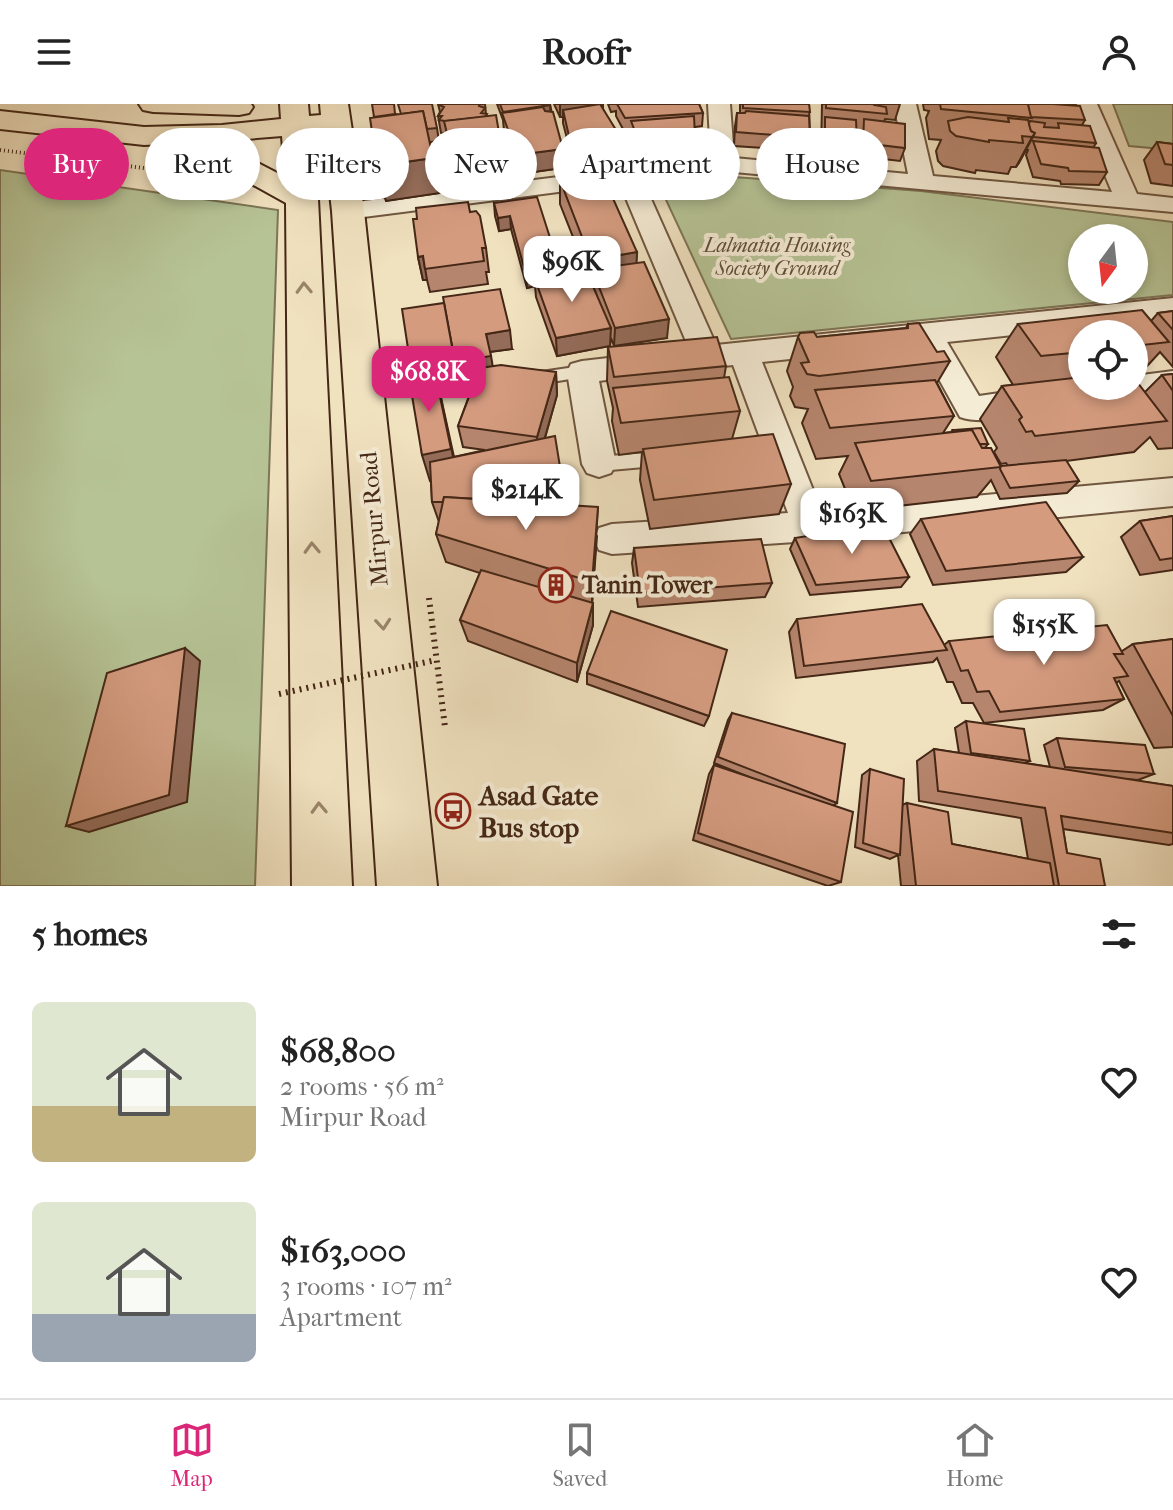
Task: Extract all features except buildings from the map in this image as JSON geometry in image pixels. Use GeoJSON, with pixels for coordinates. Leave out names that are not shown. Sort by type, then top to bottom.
{"type":"FeatureCollection","features":[{"type":"Feature","properties":{"kind":"highway"},"geometry":{"type":"LineString","coordinates":[[153,104],[310,112]]}},
{"type":"Feature","properties":{"kind":"highway"},"geometry":{"type":"LineString","coordinates":[[129,133],[178,136],[310,112]]}},
{"type":"Feature","properties":{"kind":"highway","name":"Mirpur Road"},"geometry":{"type":"LineString","coordinates":[[310,112],[348,211],[407,886]]}},
{"type":"Feature","properties":{"kind":"highway"},"geometry":{"type":"LineString","coordinates":[[0,120],[60,128]]}},
{"type":"Feature","properties":{"kind":"highway"},"geometry":{"type":"LineString","coordinates":[[129,144],[198,153],[241,166],[276,185]]}},
{"type":"Feature","properties":{"kind":"highway"},"geometry":{"type":"LineString","coordinates":[[302,200],[322,886]]}},
{"type":"Feature","properties":{"kind":"street"},"geometry":{"type":"LineString","coordinates":[[719,104],[721,128]]}},
{"type":"Feature","properties":{"kind":"street"},"geometry":{"type":"LineString","coordinates":[[905,104],[922,181]]}},
{"type":"Feature","properties":{"kind":"street"},"geometry":{"type":"LineString","coordinates":[[1086,104],[1127,199]]}},
{"type":"Feature","properties":{"kind":"street"},"geometry":{"type":"LineString","coordinates":[[740,165],[1173,205]]}},
{"type":"Feature","properties":{"kind":"street"},"geometry":{"type":"LineString","coordinates":[[348,211],[553,185]]}},
{"type":"Feature","properties":{"kind":"street"},"geometry":{"type":"LineString","coordinates":[[639,200],[706,357]]}},
{"type":"Feature","properties":{"kind":"street"},"geometry":{"type":"LineString","coordinates":[[1131,320],[1173,308]]}},
{"type":"Feature","properties":{"kind":"street"},"geometry":{"type":"LineString","coordinates":[[599,464],[582,372],[929,335],[1068,327]]}},
{"type":"Feature","properties":{"kind":"street"},"geometry":{"type":"LineString","coordinates":[[929,335],[971,409],[1158,376]]}},
{"type":"Feature","properties":{"kind":"street"},"geometry":{"type":"LineString","coordinates":[[744,354],[773,448],[810,526]]}},
{"type":"Feature","properties":{"kind":"street"},"geometry":{"type":"LineString","coordinates":[[612,539],[810,526],[1173,492]]}},
{"type":"Feature","properties":{"kind":"lane"},"geometry":{"type":"LineString","coordinates":[[513,381],[582,372]]}},
{"type":"Feature","properties":{"kind":"lane"},"geometry":{"type":"LineString","coordinates":[[599,464],[690,456]]}},
{"type":"Feature","properties":{"kind":"path"},"geometry":{"type":"LineString","coordinates":[[0,150],[145,168]]}},
{"type":"Feature","properties":{"kind":"path"},"geometry":{"type":"LineString","coordinates":[[429,598],[445,727]]}},
{"type":"Feature","properties":{"kind":"path"},"geometry":{"type":"LineString","coordinates":[[279,694],[436,660]]}},
{"type":"Feature","properties":{"kind":"green space"},"geometry":{"type":"Polygon","coordinates":[[[1113,104],[1173,104],[1173,150],[1129,146],[1113,104]]]}},
{"type":"Feature","properties":{"kind":"green space"},"geometry":{"type":"Polygon","coordinates":[[[0,170],[24,173],[24,200],[129,200],[129,189],[145,191],[145,200],[208,200],[278,210],[255,886],[0,886],[0,170]]]}},
{"type":"Feature","properties":{"kind":"green space","name":"Lalmatia Housing Society Ground"},"geometry":{"type":"Polygon","coordinates":[[[740,177],[756,179],[756,200],[888,200],[888,189],[1173,222],[1173,295],[1148,297],[1148,224],[1068,224],[1068,304],[1083,304],[731,339],[666,200],[740,200],[740,177]]]}},
{"type":"Feature","properties":{"kind":"place","name":"Tanin Tower"},"geometry":{"type":"Point","coordinates":[556,585]}},
{"type":"Feature","properties":{"kind":"place","name":"Asad Gate Bus stop"},"geometry":{"type":"Point","coordinates":[453,811]}}]}
